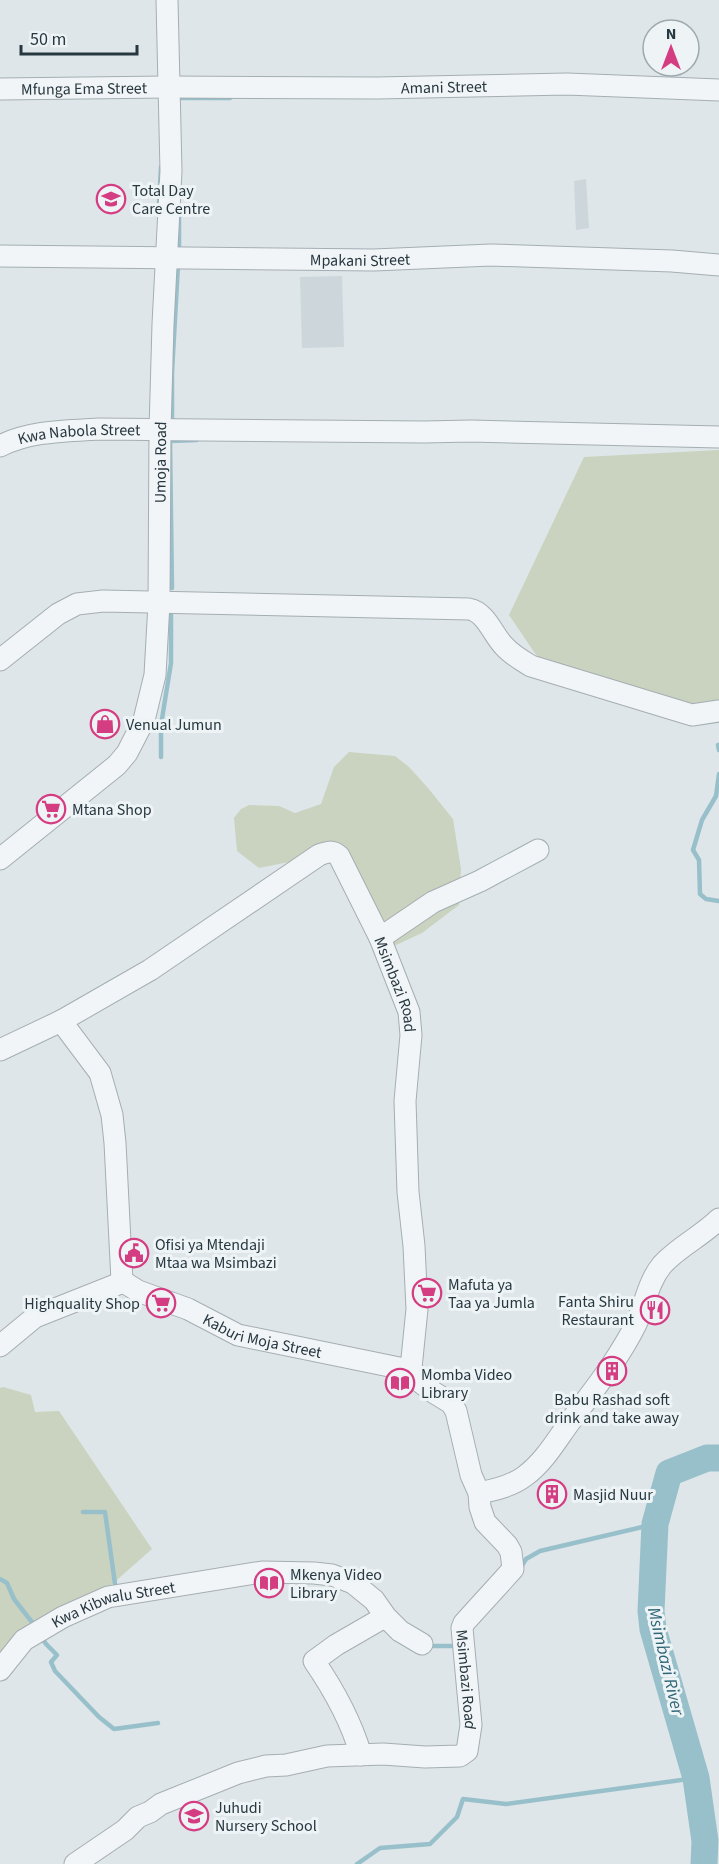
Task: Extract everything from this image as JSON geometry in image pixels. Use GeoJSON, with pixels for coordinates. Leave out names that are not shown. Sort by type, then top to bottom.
{"type":"FeatureCollection","features":[{"type":"Feature","properties":{"kind":"street","name":"Umoja Road"},"geometry":{"type":"LineString","coordinates":[[0,858],[117,765],[127,753],[144,720],[155,675],[159,603],[160,430],[171,171],[167,87],[167,0]]}},
{"type":"Feature","properties":{"kind":"street","name":"Amani Street"},"geometry":{"type":"LineString","coordinates":[[167,87],[377,88],[567,84],[719,90]]}},
{"type":"Feature","properties":{"kind":"street","name":"Mfunga Ema Street"},"geometry":{"type":"LineString","coordinates":[[0,89],[167,87]]}},
{"type":"Feature","properties":{"kind":"street","name":"Mpakani Street"},"geometry":{"type":"LineString","coordinates":[[0,256],[374,260],[491,255],[672,261],[719,265]]}},
{"type":"Feature","properties":{"kind":"street","name":"Kwa Nabola Street"},"geometry":{"type":"LineString","coordinates":[[0,447],[15,439],[54,431],[98,429],[471,431],[719,437]]}},
{"type":"Feature","properties":{"kind":"street"},"geometry":{"type":"LineString","coordinates":[[0,660],[58,614],[77,604],[103,601],[475,610],[502,644],[515,657],[531,666],[692,715],[719,711]]}},
{"type":"Feature","properties":{"kind":"street"},"geometry":{"type":"LineString","coordinates":[[380,938],[433,902],[480,881],[538,850]]}},
{"type":"Feature","properties":{"kind":"street","name":"Msimbazi Road"},"geometry":{"type":"LineString","coordinates":[[0,1050],[61,1021],[150,970],[300,867],[328,851],[339,855],[380,938],[409,1012],[411,1035],[405,1101],[408,1192],[414,1246],[417,1309],[411,1368],[420,1382],[452,1403],[485,1521],[512,1552],[513,1569],[462,1628],[471,1725],[466,1751],[460,1756],[425,1758],[383,1754],[361,1755]]}},
{"type":"Feature","properties":{"kind":"street"},"geometry":{"type":"LineString","coordinates":[[0,1346],[35,1317],[122,1281],[116,1143],[112,1115],[100,1073],[61,1021]]}},
{"type":"Feature","properties":{"kind":"street"},"geometry":{"type":"LineString","coordinates":[[478,1493],[498,1489],[525,1476],[544,1458],[612,1365],[637,1322],[647,1292],[661,1266],[683,1247],[706,1232],[719,1219]]}},
{"type":"Feature","properties":{"kind":"street","name":"Kaburi Moja Street"},"geometry":{"type":"LineString","coordinates":[[122,1281],[138,1291],[188,1309],[238,1335],[364,1362],[404,1369],[411,1368]]}},
{"type":"Feature","properties":{"kind":"street","name":"Kwa Kibwalu Street"},"geometry":{"type":"LineString","coordinates":[[0,1670],[24,1640],[63,1617],[108,1598],[262,1572],[332,1575],[353,1583],[374,1600],[400,1631],[422,1644]]}},
{"type":"Feature","properties":{"kind":"street"},"geometry":{"type":"LineString","coordinates":[[75,1864],[125,1830],[138,1817],[169,1800],[217,1780],[266,1766],[286,1765],[327,1756],[361,1755],[353,1729],[335,1693],[314,1661],[336,1645],[381,1619]]}},
{"type":"Feature","properties":{"kind":"shaded area"},"geometry":{"type":"Polygon","coordinates":[[[586,179],[589,228],[576,230],[574,181],[586,179]]]}},
{"type":"Feature","properties":{"kind":"shaded area"},"geometry":{"type":"Polygon","coordinates":[[[342,276],[344,347],[302,348],[300,277],[342,276]]]}},
{"type":"Feature","properties":{"kind":"green space"},"geometry":{"type":"Polygon","coordinates":[[[719,450],[719,710],[709,712],[549,674],[509,615],[584,457],[719,450]]]}},
{"type":"Feature","properties":{"kind":"green space"},"geometry":{"type":"Polygon","coordinates":[[[349,752],[395,756],[409,767],[453,819],[461,869],[459,905],[422,933],[392,947],[322,849],[304,852],[289,862],[259,868],[237,851],[234,818],[241,809],[249,805],[279,806],[295,813],[321,804],[334,767],[349,752]]]}},
{"type":"Feature","properties":{"kind":"green space"},"geometry":{"type":"Polygon","coordinates":[[[0,1388],[31,1395],[35,1412],[59,1411],[152,1549],[93,1601],[20,1642],[0,1673],[0,1388]]]}},
{"type":"Feature","properties":{"kind":"waterway"},"geometry":{"type":"LineString","coordinates":[[178,101],[178,98],[230,98]]}},
{"type":"Feature","properties":{"kind":"waterway"},"geometry":{"type":"LineString","coordinates":[[159,204],[161,167]]}},
{"type":"Feature","properties":{"kind":"waterway"},"geometry":{"type":"LineString","coordinates":[[179,208],[179,250]]}},
{"type":"Feature","properties":{"kind":"waterway"},"geometry":{"type":"LineString","coordinates":[[172,423],[172,372],[178,265]]}},
{"type":"Feature","properties":{"kind":"waterway"},"geometry":{"type":"LineString","coordinates":[[172,588],[170,441],[197,440]]}},
{"type":"Feature","properties":{"kind":"waterway"},"geometry":{"type":"LineString","coordinates":[[161,757],[161,725],[171,663],[171,614]]}},
{"type":"Feature","properties":{"kind":"waterway"},"geometry":{"type":"LineString","coordinates":[[718,745],[719,750]]}},
{"type":"Feature","properties":{"kind":"waterway"},"geometry":{"type":"LineString","coordinates":[[719,774],[716,796],[702,820],[693,850],[699,860],[700,894],[706,899],[719,901]]}},
{"type":"Feature","properties":{"kind":"waterway","name":"Msimbazi River"},"geometry":{"type":"LineString","coordinates":[[704,1864],[705,1841],[696,1778],[653,1629],[651,1611],[655,1524],[669,1473],[707,1458],[719,1458]]}},
{"type":"Feature","properties":{"kind":"waterway"},"geometry":{"type":"LineString","coordinates":[[83,1512],[105,1512],[116,1591]]}},
{"type":"Feature","properties":{"kind":"waterway"},"geometry":{"type":"LineString","coordinates":[[520,1569],[526,1559],[540,1551],[655,1524]]}},
{"type":"Feature","properties":{"kind":"waterway"},"geometry":{"type":"LineString","coordinates":[[0,1579],[7,1583],[14,1599],[35,1626]]}},
{"type":"Feature","properties":{"kind":"waterway"},"geometry":{"type":"LineString","coordinates":[[41,1636],[57,1655],[51,1662],[55,1671],[99,1717],[114,1729],[158,1723]]}},
{"type":"Feature","properties":{"kind":"waterway"},"geometry":{"type":"LineString","coordinates":[[428,1646],[459,1646]]}},
{"type":"Feature","properties":{"kind":"waterway"},"geometry":{"type":"LineString","coordinates":[[357,1864],[380,1848],[430,1844],[457,1817],[463,1799],[506,1804],[696,1778]]}},
{"type":"Feature","properties":{"kind":"place","name":"Total Day Care Centre"},"geometry":{"type":"Point","coordinates":[111,199]}},
{"type":"Feature","properties":{"kind":"place","name":"Venual Jumun"},"geometry":{"type":"Point","coordinates":[105,724]}},
{"type":"Feature","properties":{"kind":"place","name":"Mtana Shop"},"geometry":{"type":"Point","coordinates":[51,809]}},
{"type":"Feature","properties":{"kind":"place","name":"Ofisi ya Mtendaji Mtaa wa Msimbazi"},"geometry":{"type":"Point","coordinates":[134,1253]}},
{"type":"Feature","properties":{"kind":"place","name":"Mafuta ya Taa ya Jumla"},"geometry":{"type":"Point","coordinates":[427,1293]}},
{"type":"Feature","properties":{"kind":"place","name":"Highquality Shop"},"geometry":{"type":"Point","coordinates":[161,1303]}},
{"type":"Feature","properties":{"kind":"place","name":"Fanta Shiru Restaurant"},"geometry":{"type":"Point","coordinates":[655,1310]}},
{"type":"Feature","properties":{"kind":"place","name":"Babu Rashad soft drink and take away"},"geometry":{"type":"Point","coordinates":[612,1371]}},
{"type":"Feature","properties":{"kind":"place","name":"Momba Video Library"},"geometry":{"type":"Point","coordinates":[400,1383]}},
{"type":"Feature","properties":{"kind":"place","name":"Masjid Nuur"},"geometry":{"type":"Point","coordinates":[552,1494]}},
{"type":"Feature","properties":{"kind":"place","name":"Mkenya Video Library"},"geometry":{"type":"Point","coordinates":[269,1583]}},
{"type":"Feature","properties":{"kind":"place","name":"Juhudi Nursery School"},"geometry":{"type":"Point","coordinates":[194,1816]}}]}
